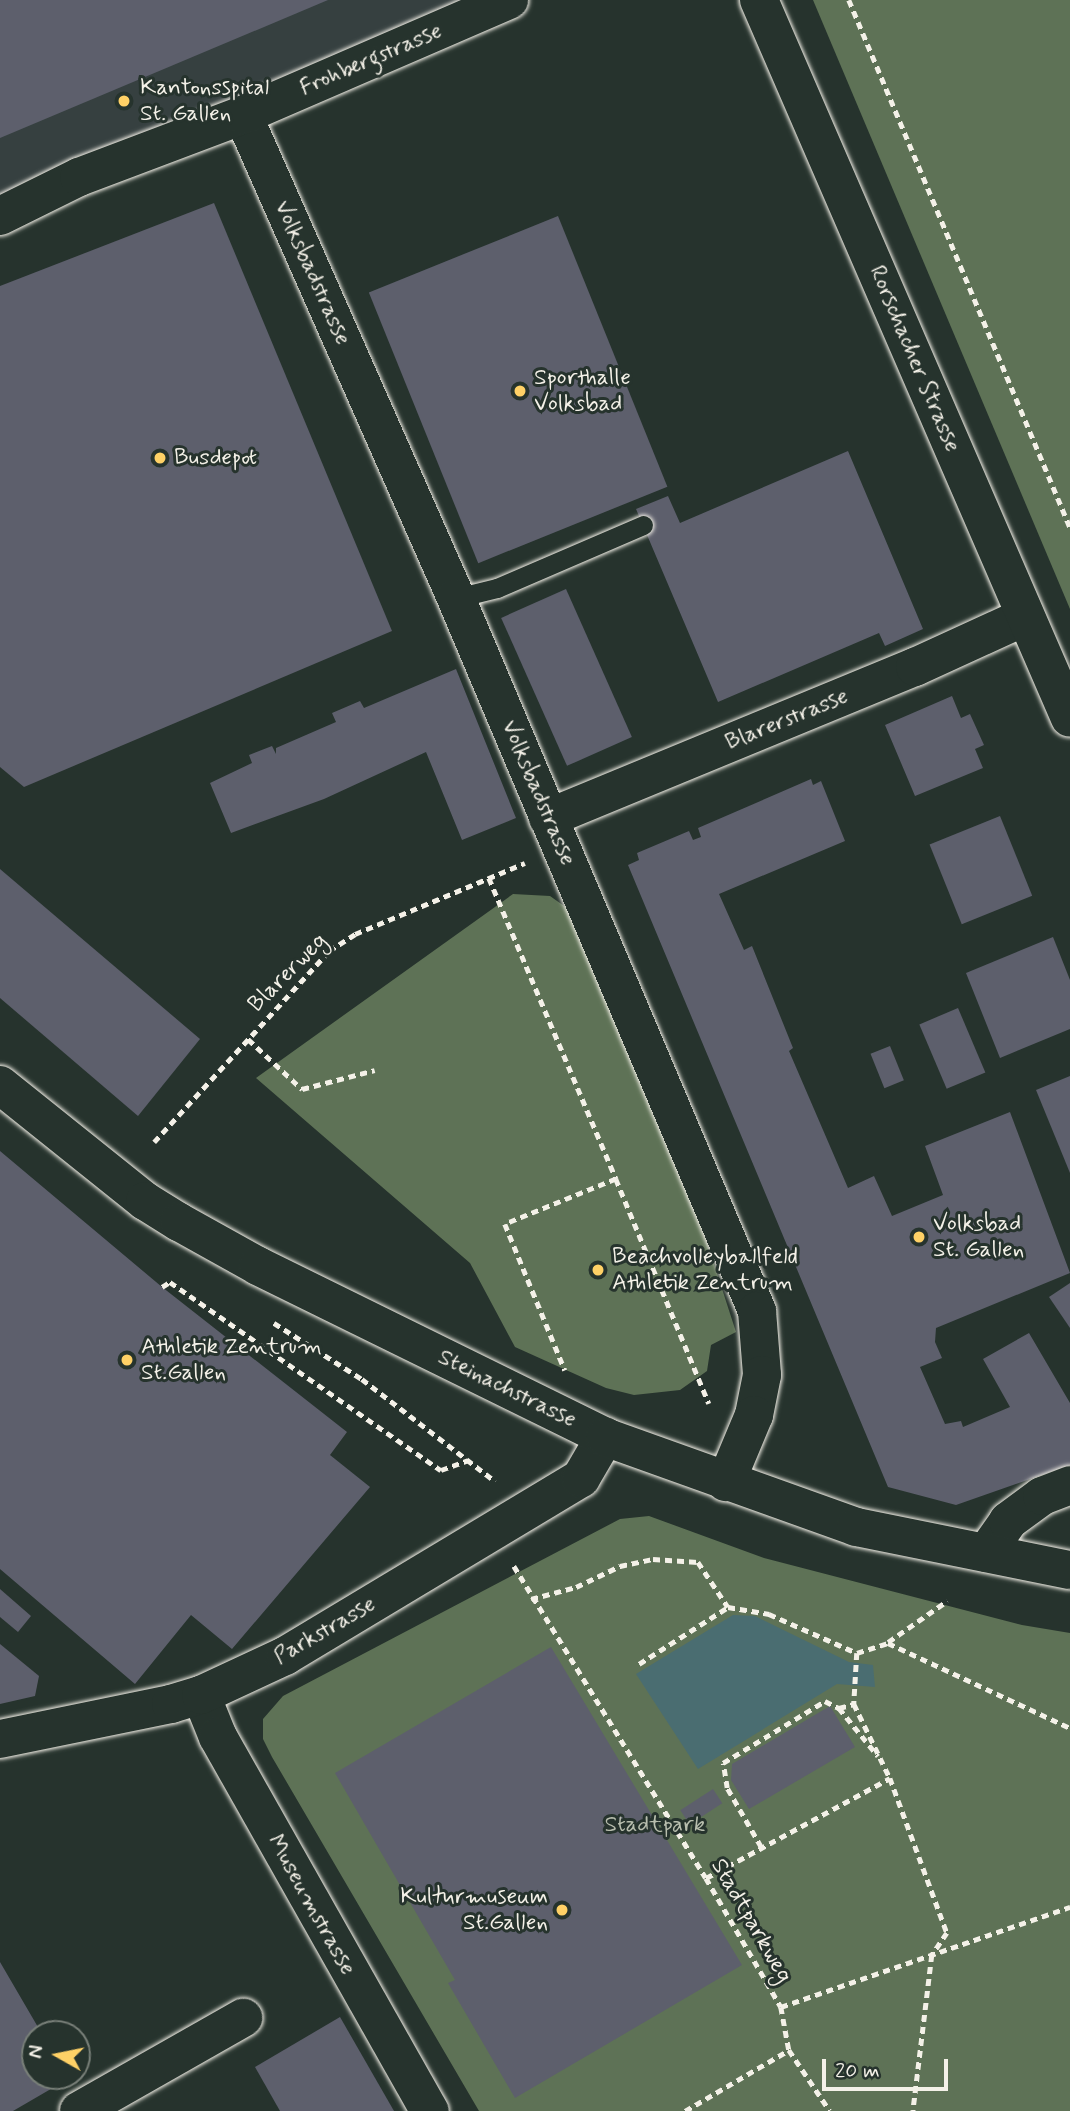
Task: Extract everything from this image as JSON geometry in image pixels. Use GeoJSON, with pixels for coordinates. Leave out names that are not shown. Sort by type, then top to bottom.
{"type":"FeatureCollection","features":[{"type":"Feature","properties":{"kind":"street","name":"Frohbergstrasse"},"geometry":{"type":"LineString","coordinates":[[0,216],[79,177],[243,115],[509,0]]}},
{"type":"Feature","properties":{"kind":"street","name":"Rorschacher Strasse"},"geometry":{"type":"LineString","coordinates":[[759,0],[1070,718]]}},
{"type":"Feature","properties":{"kind":"street","name":"Volksbadstrasse"},"geometry":{"type":"LineString","coordinates":[[243,115],[456,598],[757,1311],[762,1374],[754,1415],[726,1482]]}},
{"type":"Feature","properties":{"kind":"street","name":"Blarerstrasse"},"geometry":{"type":"LineString","coordinates":[[554,833],[1024,617]]}},
{"type":"Feature","properties":{"kind":"street","name":"Steinachstrasse"},"geometry":{"type":"LineString","coordinates":[[0,1085],[145,1201],[179,1222],[270,1272],[606,1437],[856,1527],[1070,1570]]}},
{"type":"Feature","properties":{"kind":"street","name":"Parkstrasse"},"geometry":{"type":"LineString","coordinates":[[0,1739],[201,1695],[285,1656],[536,1509],[581,1478],[606,1437]]}},
{"type":"Feature","properties":{"kind":"street"},"geometry":{"type":"LineString","coordinates":[[986,1553],[1008,1521],[1042,1496],[1070,1485]]}},
{"type":"Feature","properties":{"kind":"street","name":"Museumstrasse"},"geometry":{"type":"LineString","coordinates":[[201,1695],[218,1737],[430,2111]]}},
{"type":"Feature","properties":{"kind":"street"},"geometry":{"type":"LineString","coordinates":[[79,2111],[243,2018]]}},
{"type":"Feature","properties":{"kind":"lane"},"geometry":{"type":"LineString","coordinates":[[456,598],[497,588],[643,525]]}},
{"type":"Feature","properties":{"kind":"path"},"geometry":{"type":"LineString","coordinates":[[849,0],[1070,527]]}},
{"type":"Feature","properties":{"kind":"path","name":"Blarerweg"},"geometry":{"type":"LineString","coordinates":[[154,1142],[329,951],[355,934],[489,878],[554,833]]}},
{"type":"Feature","properties":{"kind":"path"},"geometry":{"type":"LineString","coordinates":[[489,878],[709,1403]]}},
{"type":"Feature","properties":{"kind":"path"},"geometry":{"type":"LineString","coordinates":[[248,1039],[302,1089],[375,1070]]}},
{"type":"Feature","properties":{"kind":"path"},"geometry":{"type":"LineString","coordinates":[[562,1377],[565,1371],[505,1224],[616,1179]]}},
{"type":"Feature","properties":{"kind":"path"},"geometry":{"type":"LineString","coordinates":[[162,1287],[170,1282],[441,1469],[468,1460]]}},
{"type":"Feature","properties":{"kind":"path"},"geometry":{"type":"LineString","coordinates":[[269,1320],[362,1379],[505,1489]]}},
{"type":"Feature","properties":{"kind":"path"},"geometry":{"type":"LineString","coordinates":[[531,1598],[653,1559],[698,1562],[728,1607]]}},
{"type":"Feature","properties":{"kind":"path","name":"Stadtparkweg"},"geometry":{"type":"LineString","coordinates":[[519,1575],[706,1878],[780,2007],[789,2050],[830,2111]]}},
{"type":"Feature","properties":{"kind":"path"},"geometry":{"type":"LineString","coordinates":[[639,1664],[728,1607],[769,1614],[858,1653],[887,1643],[947,1601]]}},
{"type":"Feature","properties":{"kind":"path"},"geometry":{"type":"LineString","coordinates":[[887,1643],[1070,1728]]}},
{"type":"Feature","properties":{"kind":"path"},"geometry":{"type":"LineString","coordinates":[[858,1653],[854,1704],[890,1778],[947,1933],[932,1955],[913,2111]]}},
{"type":"Feature","properties":{"kind":"path"},"geometry":{"type":"LineString","coordinates":[[761,1847],[727,1788],[723,1763],[825,1701],[839,1708],[868,1749],[879,1757]]}},
{"type":"Feature","properties":{"kind":"path"},"geometry":{"type":"LineString","coordinates":[[839,1708],[854,1704]]}},
{"type":"Feature","properties":{"kind":"path"},"geometry":{"type":"LineString","coordinates":[[706,1878],[890,1778]]}},
{"type":"Feature","properties":{"kind":"path"},"geometry":{"type":"LineString","coordinates":[[780,2007],[1070,1907]]}},
{"type":"Feature","properties":{"kind":"path"},"geometry":{"type":"LineString","coordinates":[[685,2111],[789,2050]]}},
{"type":"Feature","properties":{"kind":"shaded area","name":"Kantonsspital St. Gallen"},"geometry":{"type":"Polygon","coordinates":[[[0,0],[496,0],[0,202],[0,0]]]}},
{"type":"Feature","properties":{"kind":"green space"},"geometry":{"type":"Polygon","coordinates":[[[813,0],[1070,0],[1070,609],[813,0]]]}},
{"type":"Feature","properties":{"kind":"green space"},"geometry":{"type":"Polygon","coordinates":[[[513,894],[550,896],[574,913],[679,1156],[736,1332],[711,1345],[707,1371],[680,1390],[634,1395],[606,1388],[515,1347],[470,1263],[256,1078],[513,894]]]}},
{"type":"Feature","properties":{"kind":"green space","name":"Stadtpark"},"geometry":{"type":"Polygon","coordinates":[[[649,1516],[764,1558],[1022,1625],[1070,1633],[1070,2111],[479,2111],[272,1757],[263,1739],[263,1719],[283,1696],[620,1519],[649,1516]]]}},
{"type":"Feature","properties":{"kind":"water"},"geometry":{"type":"Polygon","coordinates":[[[733,1615],[755,1616],[849,1662],[873,1665],[875,1687],[837,1684],[698,1769],[636,1674],[733,1615]]]}},
{"type":"Feature","properties":{"kind":"building"},"geometry":{"type":"Polygon","coordinates":[[[0,0],[328,0],[0,138],[0,0]]]}},
{"type":"Feature","properties":{"kind":"building","name":"Busdepot"},"geometry":{"type":"Polygon","coordinates":[[[214,203],[392,631],[24,787],[0,767],[0,286],[214,203]]]}},
{"type":"Feature","properties":{"kind":"building","name":"Sporthalle Volksbad"},"geometry":{"type":"Polygon","coordinates":[[[558,216],[667,487],[478,563],[369,292],[558,216]]]}},
{"type":"Feature","properties":{"kind":"building"},"geometry":{"type":"Polygon","coordinates":[[[848,451],[923,629],[885,646],[879,633],[718,702],[636,509],[668,496],[680,523],[848,451]]]}},
{"type":"Feature","properties":{"kind":"building"},"geometry":{"type":"Polygon","coordinates":[[[566,589],[632,737],[567,766],[501,618],[566,589]]]}},
{"type":"Feature","properties":{"kind":"building"},"geometry":{"type":"Polygon","coordinates":[[[456,669],[516,818],[462,840],[426,752],[324,799],[231,833],[210,783],[252,763],[249,755],[272,746],[276,754],[276,748],[336,722],[332,713],[360,701],[364,708],[456,669]]]}},
{"type":"Feature","properties":{"kind":"building"},"geometry":{"type":"Polygon","coordinates":[[[952,696],[961,718],[970,714],[984,745],[975,749],[983,768],[915,796],[885,725],[952,696]]]}},
{"type":"Feature","properties":{"kind":"building"},"geometry":{"type":"Polygon","coordinates":[[[811,779],[813,785],[821,781],[845,841],[719,894],[744,950],[752,946],[793,1048],[789,1051],[848,1188],[874,1176],[892,1216],[943,1195],[925,1146],[1010,1112],[1070,1273],[936,1328],[935,1342],[942,1358],[920,1367],[945,1424],[961,1421],[963,1427],[1010,1407],[983,1359],[1029,1333],[1070,1403],[1070,1465],[956,1505],[888,1487],[628,865],[639,860],[637,853],[689,831],[693,840],[701,837],[698,828],[811,779]]]}},
{"type":"Feature","properties":{"kind":"building"},"geometry":{"type":"Polygon","coordinates":[[[1000,816],[1032,896],[962,924],[930,844],[1000,816]]]}},
{"type":"Feature","properties":{"kind":"building"},"geometry":{"type":"Polygon","coordinates":[[[0,869],[200,1039],[138,1116],[0,998],[0,869]]]}},
{"type":"Feature","properties":{"kind":"building"},"geometry":{"type":"Polygon","coordinates":[[[1053,937],[1070,980],[1070,1029],[1000,1058],[966,973],[1053,937]]]}},
{"type":"Feature","properties":{"kind":"building"},"geometry":{"type":"Polygon","coordinates":[[[958,1008],[985,1072],[947,1089],[919,1024],[958,1008]]]}},
{"type":"Feature","properties":{"kind":"building"},"geometry":{"type":"Polygon","coordinates":[[[890,1046],[904,1080],[884,1088],[871,1054],[890,1046]]]}},
{"type":"Feature","properties":{"kind":"building"},"geometry":{"type":"Polygon","coordinates":[[[1070,1076],[1070,1173],[1036,1090],[1070,1076]]]}},
{"type":"Feature","properties":{"kind":"building","name":"Athletik Zentrum St.Gallen"},"geometry":{"type":"Polygon","coordinates":[[[0,1151],[162,1287],[347,1432],[330,1455],[370,1487],[232,1649],[191,1615],[135,1684],[0,1569],[0,1151]]]}},
{"type":"Feature","properties":{"kind":"building"},"geometry":{"type":"Polygon","coordinates":[[[1070,1283],[1070,1328],[1049,1297],[1070,1283]]]}},
{"type":"Feature","properties":{"kind":"building"},"geometry":{"type":"Polygon","coordinates":[[[0,1589],[31,1616],[18,1632],[0,1617],[0,1589]]]}},
{"type":"Feature","properties":{"kind":"building"},"geometry":{"type":"Polygon","coordinates":[[[0,1644],[39,1676],[35,1696],[0,1704],[0,1644]]]}},
{"type":"Feature","properties":{"kind":"building","name":"Kulturmuseum St.Gallen"},"geometry":{"type":"Polygon","coordinates":[[[551,1647],[742,1965],[515,2098],[448,1983],[455,1980],[335,1773],[551,1647]]]}},
{"type":"Feature","properties":{"kind":"building"},"geometry":{"type":"Polygon","coordinates":[[[830,1706],[855,1747],[749,1809],[731,1780],[732,1764],[830,1706]]]}},
{"type":"Feature","properties":{"kind":"building"},"geometry":{"type":"Polygon","coordinates":[[[713,1789],[722,1803],[690,1824],[680,1810],[713,1789]]]}},
{"type":"Feature","properties":{"kind":"building"},"geometry":{"type":"Polygon","coordinates":[[[0,1962],[34,2020],[21,2020],[21,2090],[49,2090],[13,2111],[0,2111],[0,1962]]]}},
{"type":"Feature","properties":{"kind":"building"},"geometry":{"type":"Polygon","coordinates":[[[340,2017],[394,2111],[280,2111],[255,2067],[340,2017]]]}},
{"type":"Feature","properties":{"kind":"place","name":"Kantonsspital St. Gallen"},"geometry":{"type":"Point","coordinates":[124,101]}},
{"type":"Feature","properties":{"kind":"place","name":"Sporthalle Volksbad"},"geometry":{"type":"Point","coordinates":[520,391]}},
{"type":"Feature","properties":{"kind":"place","name":"Busdepot"},"geometry":{"type":"Point","coordinates":[160,458]}},
{"type":"Feature","properties":{"kind":"place","name":"Volksbad St. Gallen"},"geometry":{"type":"Point","coordinates":[919,1237]}},
{"type":"Feature","properties":{"kind":"place","name":"Beachvolleyballfeld Athletik Zentrum"},"geometry":{"type":"Point","coordinates":[598,1270]}},
{"type":"Feature","properties":{"kind":"place","name":"Athletik Zentrum St.Gallen"},"geometry":{"type":"Point","coordinates":[127,1360]}},
{"type":"Feature","properties":{"kind":"place","name":"Kulturmuseum St.Gallen"},"geometry":{"type":"Point","coordinates":[562,1910]}}]}
